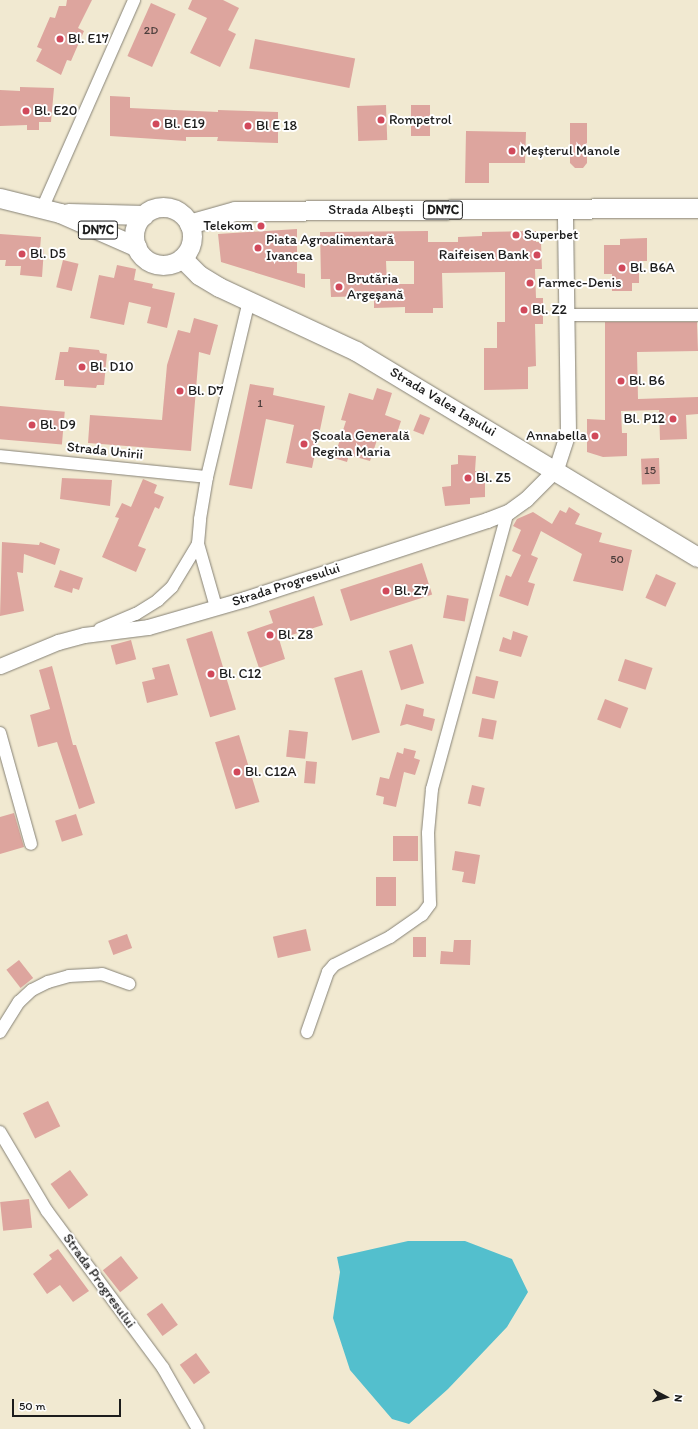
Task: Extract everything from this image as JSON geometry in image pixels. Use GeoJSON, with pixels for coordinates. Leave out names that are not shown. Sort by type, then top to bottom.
{"type":"FeatureCollection","features":[{"type":"Feature","properties":{"kind":"main road","name":"DN7C"},"geometry":{"type":"LineString","coordinates":[[0,198],[60,213],[136,248],[145,258],[156,264],[174,263],[182,258]]}},
{"type":"Feature","properties":{"kind":"main road"},"geometry":{"type":"LineString","coordinates":[[60,213],[144,215],[152,210],[169,208],[184,217],[189,224],[191,242],[182,258]]}},
{"type":"Feature","properties":{"kind":"main road","name":"Strada Albești"},"geometry":{"type":"LineString","coordinates":[[189,224],[235,211],[698,208]]}},
{"type":"Feature","properties":{"kind":"main road","name":"DN7C"},"geometry":{"type":"LineString","coordinates":[[136,248],[135,230],[144,215]]}},
{"type":"Feature","properties":{"kind":"main road","name":"Strada Valea Iașului"},"geometry":{"type":"LineString","coordinates":[[182,258],[199,275],[249,301],[356,351],[556,469],[698,557]]}},
{"type":"Feature","properties":{"kind":"street"},"geometry":{"type":"LineString","coordinates":[[42,208],[134,0]]}},
{"type":"Feature","properties":{"kind":"street"},"geometry":{"type":"LineString","coordinates":[[556,469],[568,432],[570,417],[565,210]]}},
{"type":"Feature","properties":{"kind":"street"},"geometry":{"type":"LineString","coordinates":[[216,607],[198,544],[207,477],[249,301]]}},
{"type":"Feature","properties":{"kind":"street"},"geometry":{"type":"LineString","coordinates":[[567,315],[698,315]]}},
{"type":"Feature","properties":{"kind":"street","name":"Strada Unirii"},"geometry":{"type":"LineString","coordinates":[[0,456],[207,477]]}},
{"type":"Feature","properties":{"kind":"street","name":"Strada Progresului"},"geometry":{"type":"LineString","coordinates":[[0,666],[58,642],[84,635],[148,627],[216,607],[508,512],[544,484],[556,469]]}},
{"type":"Feature","properties":{"kind":"street"},"geometry":{"type":"LineString","coordinates":[[307,1032],[328,972],[334,965],[390,937],[422,915],[430,904],[428,834],[432,789],[508,512]]}},
{"type":"Feature","properties":{"kind":"street"},"geometry":{"type":"LineString","coordinates":[[84,635],[136,614],[158,600],[172,586],[198,544]]}},
{"type":"Feature","properties":{"kind":"street"},"geometry":{"type":"LineString","coordinates":[[0,733],[31,844]]}},
{"type":"Feature","properties":{"kind":"street"},"geometry":{"type":"LineString","coordinates":[[0,1032],[19,1002],[32,990],[48,982],[69,976],[102,974],[129,984]]}},
{"type":"Feature","properties":{"kind":"street","name":"Strada Progresului"},"geometry":{"type":"LineString","coordinates":[[0,1132],[47,1211],[163,1368],[198,1429]]}},
{"type":"Feature","properties":{"kind":"water"},"geometry":{"type":"Polygon","coordinates":[[[408,1241],[465,1241],[512,1259],[528,1292],[507,1327],[448,1389],[409,1424],[392,1419],[350,1370],[333,1318],[340,1272],[337,1257],[408,1241]]]}},
{"type":"Feature","properties":{"kind":"building","name":"Bl. E17"},"geometry":{"type":"Polygon","coordinates":[[[67,0],[92,0],[78,28],[84,31],[71,61],[67,60],[61,75],[36,61],[42,49],[37,47],[50,17],[55,18],[59,6],[66,6],[67,0]]]}},
{"type":"Feature","properties":{"kind":"building"},"geometry":{"type":"Polygon","coordinates":[[[192,0],[223,0],[239,8],[228,30],[236,34],[220,67],[190,53],[207,18],[188,9],[192,0]]]}},
{"type":"Feature","properties":{"kind":"building"},"geometry":{"type":"Polygon","coordinates":[[[151,3],[176,14],[152,67],[127,56],[151,3]]]}},
{"type":"Feature","properties":{"kind":"building"},"geometry":{"type":"Polygon","coordinates":[[[255,39],[355,58],[349,88],[249,68],[255,39]]]}},
{"type":"Feature","properties":{"kind":"building","name":"Bl. E20"},"geometry":{"type":"Polygon","coordinates":[[[20,87],[54,88],[51,122],[39,122],[39,130],[27,130],[27,125],[0,126],[0,90],[20,91],[20,87]]]}},
{"type":"Feature","properties":{"kind":"building"},"geometry":{"type":"Polygon","coordinates":[[[110,96],[130,97],[130,108],[218,112],[218,110],[278,112],[278,143],[217,141],[218,137],[186,137],[186,141],[110,136],[110,96]]]}},
{"type":"Feature","properties":{"kind":"building"},"geometry":{"type":"Polygon","coordinates":[[[386,105],[387,140],[358,141],[357,106],[386,105]]]}},
{"type":"Feature","properties":{"kind":"building"},"geometry":{"type":"Polygon","coordinates":[[[411,105],[430,105],[430,136],[411,136],[411,105]]]}},
{"type":"Feature","properties":{"kind":"building"},"geometry":{"type":"Polygon","coordinates":[[[570,123],[587,123],[587,163],[583,168],[575,168],[570,163],[570,123]]]}},
{"type":"Feature","properties":{"kind":"building"},"geometry":{"type":"Polygon","coordinates":[[[466,131],[526,132],[525,163],[489,163],[489,183],[465,183],[466,131]]]}},
{"type":"Feature","properties":{"kind":"building","name":"Piata Agroalimentară Ivancea"},"geometry":{"type":"Polygon","coordinates":[[[297,229],[297,273],[305,274],[305,288],[221,262],[218,234],[297,229]]]}},
{"type":"Feature","properties":{"kind":"building"},"geometry":{"type":"Polygon","coordinates":[[[428,231],[428,242],[458,242],[458,237],[482,236],[482,232],[536,231],[536,242],[541,242],[542,269],[535,269],[536,298],[543,298],[543,324],[535,324],[536,366],[528,367],[528,389],[484,390],[484,348],[497,348],[497,322],[505,322],[505,272],[442,273],[443,308],[433,308],[433,313],[405,313],[405,307],[374,308],[374,296],[331,297],[330,279],[321,279],[320,232],[428,231]],[[386,261],[387,284],[414,284],[414,261],[386,261]]]}},
{"type":"Feature","properties":{"kind":"building","name":"Bl. D5"},"geometry":{"type":"Polygon","coordinates":[[[0,234],[41,237],[40,249],[44,249],[42,277],[20,275],[21,266],[5,266],[6,260],[0,260],[0,234]]]}},
{"type":"Feature","properties":{"kind":"building","name":"Bl. B6A"},"geometry":{"type":"Polygon","coordinates":[[[647,238],[647,261],[639,261],[639,283],[632,283],[632,291],[612,291],[612,274],[604,274],[604,245],[620,245],[620,239],[647,238]]]}},
{"type":"Feature","properties":{"kind":"building"},"geometry":{"type":"Polygon","coordinates":[[[63,260],[79,264],[72,291],[56,287],[63,260]]]}},
{"type":"Feature","properties":{"kind":"building"},"geometry":{"type":"Polygon","coordinates":[[[117,265],[136,269],[134,280],[153,284],[152,288],[175,293],[167,328],[147,323],[151,307],[129,302],[124,325],[90,318],[99,275],[114,278],[117,265]]]}},
{"type":"Feature","properties":{"kind":"building","name":"Bl. D7"},"geometry":{"type":"Polygon","coordinates":[[[194,318],[218,325],[210,355],[199,352],[191,451],[88,443],[90,415],[162,420],[167,365],[178,330],[190,333],[194,318]]]}},
{"type":"Feature","properties":{"kind":"building"},"geometry":{"type":"Polygon","coordinates":[[[605,322],[697,322],[698,351],[637,352],[638,399],[698,397],[698,414],[686,415],[687,439],[660,440],[659,410],[621,411],[622,433],[627,433],[627,456],[603,457],[587,452],[587,419],[605,420],[605,322]]]}},
{"type":"Feature","properties":{"kind":"building","name":"Bl. D10"},"geometry":{"type":"Polygon","coordinates":[[[69,347],[99,350],[100,353],[107,354],[104,385],[97,385],[96,388],[64,386],[64,380],[55,380],[60,352],[68,352],[69,347]]]}},
{"type":"Feature","properties":{"kind":"building","name":"Școala Generală Regina Maria"},"geometry":{"type":"Polygon","coordinates":[[[250,384],[274,388],[273,395],[325,406],[312,468],[286,463],[294,425],[266,419],[252,489],[229,485],[250,384]]]}},
{"type":"Feature","properties":{"kind":"building"},"geometry":{"type":"Polygon","coordinates":[[[377,388],[392,393],[385,415],[401,421],[395,439],[379,434],[370,461],[349,455],[347,462],[334,458],[346,421],[341,420],[349,393],[373,400],[377,388]]]}},
{"type":"Feature","properties":{"kind":"building","name":"Bl. D9"},"geometry":{"type":"Polygon","coordinates":[[[0,406],[65,412],[62,445],[0,439],[0,406]]]}},
{"type":"Feature","properties":{"kind":"building"},"geometry":{"type":"Polygon","coordinates":[[[420,414],[430,418],[423,435],[413,431],[420,414]]]}},
{"type":"Feature","properties":{"kind":"building","name":"Bl. Z5"},"geometry":{"type":"Polygon","coordinates":[[[458,455],[476,456],[475,471],[485,471],[485,497],[470,498],[470,504],[445,506],[442,487],[451,486],[451,465],[458,464],[458,455]]]}},
{"type":"Feature","properties":{"kind":"building"},"geometry":{"type":"Polygon","coordinates":[[[659,458],[660,484],[642,485],[641,459],[659,458]]]}},
{"type":"Feature","properties":{"kind":"building"},"geometry":{"type":"Polygon","coordinates":[[[62,478],[112,480],[110,506],[60,499],[62,478]]]}},
{"type":"Feature","properties":{"kind":"building"},"geometry":{"type":"Polygon","coordinates":[[[143,479],[157,485],[154,493],[164,497],[159,509],[155,507],[138,546],[146,549],[136,572],[102,557],[119,518],[115,517],[122,503],[131,507],[143,479]]]}},
{"type":"Feature","properties":{"kind":"building"},"geometry":{"type":"Polygon","coordinates":[[[569,507],[580,514],[575,524],[602,533],[599,542],[632,550],[623,591],[573,581],[582,554],[541,531],[531,555],[538,558],[528,582],[535,584],[528,606],[499,596],[506,575],[511,577],[521,555],[512,551],[521,530],[513,526],[517,519],[533,512],[552,524],[560,510],[566,513],[569,507]]]}},
{"type":"Feature","properties":{"kind":"building"},"geometry":{"type":"Polygon","coordinates":[[[2,542],[39,545],[40,542],[60,549],[55,565],[24,554],[23,573],[17,572],[24,611],[0,616],[2,542]]]}},
{"type":"Feature","properties":{"kind":"building","name":"Bl. Z7"},"geometry":{"type":"Polygon","coordinates":[[[422,563],[432,594],[350,621],[340,590],[422,563]]]}},
{"type":"Feature","properties":{"kind":"building"},"geometry":{"type":"Polygon","coordinates":[[[60,570],[83,578],[79,590],[73,588],[72,593],[54,587],[60,570]]]}},
{"type":"Feature","properties":{"kind":"building"},"geometry":{"type":"Polygon","coordinates":[[[656,574],[676,583],[666,607],[645,598],[656,574]]]}},
{"type":"Feature","properties":{"kind":"building"},"geometry":{"type":"Polygon","coordinates":[[[447,595],[469,599],[465,621],[443,618],[447,595]]]}},
{"type":"Feature","properties":{"kind":"building","name":"Bl. Z8"},"geometry":{"type":"Polygon","coordinates":[[[314,596],[323,625],[279,639],[285,659],[259,668],[247,632],[273,623],[269,611],[314,596]]]}},
{"type":"Feature","properties":{"kind":"building","name":"Bl. C12"},"geometry":{"type":"Polygon","coordinates":[[[212,631],[236,709],[210,717],[186,639],[212,631]]]}},
{"type":"Feature","properties":{"kind":"building"},"geometry":{"type":"Polygon","coordinates":[[[513,631],[528,636],[521,657],[499,651],[503,637],[511,640],[513,631]]]}},
{"type":"Feature","properties":{"kind":"building"},"geometry":{"type":"Polygon","coordinates":[[[131,640],[136,659],[116,665],[111,645],[131,640]]]}},
{"type":"Feature","properties":{"kind":"building"},"geometry":{"type":"Polygon","coordinates":[[[412,644],[424,683],[401,690],[389,651],[412,644]]]}},
{"type":"Feature","properties":{"kind":"building"},"geometry":{"type":"Polygon","coordinates":[[[625,659],[653,668],[645,690],[618,681],[625,659]]]}},
{"type":"Feature","properties":{"kind":"building"},"geometry":{"type":"Polygon","coordinates":[[[169,664],[178,695],[147,703],[142,682],[155,679],[152,668],[169,664]]]}},
{"type":"Feature","properties":{"kind":"building"},"geometry":{"type":"Polygon","coordinates":[[[52,666],[73,745],[76,745],[95,803],[79,809],[57,742],[38,747],[30,715],[50,709],[39,670],[52,666]]]}},
{"type":"Feature","properties":{"kind":"building"},"geometry":{"type":"Polygon","coordinates":[[[362,670],[380,732],[352,740],[334,678],[362,670]]]}},
{"type":"Feature","properties":{"kind":"building"},"geometry":{"type":"Polygon","coordinates":[[[476,676],[498,681],[494,699],[472,694],[476,676]]]}},
{"type":"Feature","properties":{"kind":"building"},"geometry":{"type":"Polygon","coordinates":[[[605,699],[628,708],[620,728],[597,720],[605,699]]]}},
{"type":"Feature","properties":{"kind":"building"},"geometry":{"type":"Polygon","coordinates":[[[406,704],[424,709],[423,716],[435,719],[432,731],[407,724],[400,726],[406,704]]]}},
{"type":"Feature","properties":{"kind":"building"},"geometry":{"type":"Polygon","coordinates":[[[482,718],[497,721],[493,740],[478,737],[482,718]]]}},
{"type":"Feature","properties":{"kind":"building"},"geometry":{"type":"Polygon","coordinates":[[[289,730],[308,732],[305,759],[286,757],[289,730]]]}},
{"type":"Feature","properties":{"kind":"building","name":"Bl. C12A"},"geometry":{"type":"Polygon","coordinates":[[[239,735],[259,802],[236,809],[215,742],[239,735]]]}},
{"type":"Feature","properties":{"kind":"building"},"geometry":{"type":"Polygon","coordinates":[[[404,748],[416,751],[414,758],[420,760],[415,775],[404,772],[396,807],[383,804],[384,797],[376,795],[380,777],[389,779],[397,752],[403,754],[404,748]]]}},
{"type":"Feature","properties":{"kind":"building"},"geometry":{"type":"Polygon","coordinates":[[[306,761],[317,762],[315,784],[304,783],[306,761]]]}},
{"type":"Feature","properties":{"kind":"building"},"geometry":{"type":"Polygon","coordinates":[[[472,785],[485,788],[480,806],[468,804],[472,785]]]}},
{"type":"Feature","properties":{"kind":"building"},"geometry":{"type":"Polygon","coordinates":[[[14,813],[24,847],[0,854],[0,817],[14,813]]]}},
{"type":"Feature","properties":{"kind":"building"},"geometry":{"type":"Polygon","coordinates":[[[76,814],[83,835],[62,842],[55,821],[76,814]]]}},
{"type":"Feature","properties":{"kind":"building"},"geometry":{"type":"Polygon","coordinates":[[[393,836],[418,836],[418,861],[393,861],[393,836]]]}},
{"type":"Feature","properties":{"kind":"building"},"geometry":{"type":"Polygon","coordinates":[[[455,851],[480,855],[475,884],[462,882],[464,872],[452,870],[455,851]]]}},
{"type":"Feature","properties":{"kind":"building"},"geometry":{"type":"Polygon","coordinates":[[[376,877],[396,877],[396,906],[376,906],[376,877]]]}},
{"type":"Feature","properties":{"kind":"building"},"geometry":{"type":"Polygon","coordinates":[[[306,929],[311,950],[278,958],[273,937],[306,929]]]}},
{"type":"Feature","properties":{"kind":"building"},"geometry":{"type":"Polygon","coordinates":[[[127,934],[132,948],[113,955],[108,941],[127,934]]]}},
{"type":"Feature","properties":{"kind":"building"},"geometry":{"type":"Polygon","coordinates":[[[413,937],[426,937],[426,957],[413,957],[413,937]]]}},
{"type":"Feature","properties":{"kind":"building"},"geometry":{"type":"Polygon","coordinates":[[[454,940],[471,940],[470,965],[440,964],[441,951],[453,952],[454,940]]]}},
{"type":"Feature","properties":{"kind":"building"},"geometry":{"type":"Polygon","coordinates":[[[19,960],[33,978],[21,988],[6,970],[19,960]]]}},
{"type":"Feature","properties":{"kind":"building"},"geometry":{"type":"Polygon","coordinates":[[[48,1101],[60,1126],[35,1138],[23,1113],[48,1101]]]}},
{"type":"Feature","properties":{"kind":"building"},"geometry":{"type":"Polygon","coordinates":[[[70,1170],[88,1195],[69,1209],[51,1184],[70,1170]]]}},
{"type":"Feature","properties":{"kind":"building"},"geometry":{"type":"Polygon","coordinates":[[[29,1199],[32,1228],[3,1231],[0,1202],[29,1199]]]}},
{"type":"Feature","properties":{"kind":"building"},"geometry":{"type":"Polygon","coordinates":[[[58,1249],[89,1291],[73,1302],[60,1285],[47,1294],[33,1274],[52,1259],[49,1255],[58,1249]]]}},
{"type":"Feature","properties":{"kind":"building"},"geometry":{"type":"Polygon","coordinates":[[[121,1256],[138,1278],[120,1292],[103,1270],[121,1256]]]}},
{"type":"Feature","properties":{"kind":"building"},"geometry":{"type":"Polygon","coordinates":[[[162,1303],[178,1325],[162,1336],[147,1314],[162,1303]]]}},
{"type":"Feature","properties":{"kind":"building"},"geometry":{"type":"Polygon","coordinates":[[[196,1353],[210,1372],[194,1384],[180,1365],[196,1353]]]}},
{"type":"Feature","properties":{"kind":"place","name":"Bl. E17"},"geometry":{"type":"Point","coordinates":[60,39]}},
{"type":"Feature","properties":{"kind":"place","name":"Bl. E20"},"geometry":{"type":"Point","coordinates":[26,111]}},
{"type":"Feature","properties":{"kind":"place","name":"Rompetrol"},"geometry":{"type":"Point","coordinates":[381,120]}},
{"type":"Feature","properties":{"kind":"place","name":"Bl. E19"},"geometry":{"type":"Point","coordinates":[156,124]}},
{"type":"Feature","properties":{"kind":"place","name":"Bl E 18"},"geometry":{"type":"Point","coordinates":[248,126]}},
{"type":"Feature","properties":{"kind":"place","name":"Meșterul Manole"},"geometry":{"type":"Point","coordinates":[512,151]}},
{"type":"Feature","properties":{"kind":"place","name":"Telekom"},"geometry":{"type":"Point","coordinates":[261,226]}},
{"type":"Feature","properties":{"kind":"place","name":"Superbet"},"geometry":{"type":"Point","coordinates":[516,235]}},
{"type":"Feature","properties":{"kind":"place","name":"Piata Agroalimentară Ivancea"},"geometry":{"type":"Point","coordinates":[258,248]}},
{"type":"Feature","properties":{"kind":"place","name":"Bl. D5"},"geometry":{"type":"Point","coordinates":[22,254]}},
{"type":"Feature","properties":{"kind":"place","name":"Raifeisen Bank"},"geometry":{"type":"Point","coordinates":[537,255]}},
{"type":"Feature","properties":{"kind":"place","name":"Bl. B6A"},"geometry":{"type":"Point","coordinates":[622,268]}},
{"type":"Feature","properties":{"kind":"place","name":"Farmec-Denis"},"geometry":{"type":"Point","coordinates":[530,283]}},
{"type":"Feature","properties":{"kind":"place","name":"Brutăria Argeșană"},"geometry":{"type":"Point","coordinates":[339,287]}},
{"type":"Feature","properties":{"kind":"place","name":"Bl. Z2"},"geometry":{"type":"Point","coordinates":[524,310]}},
{"type":"Feature","properties":{"kind":"place","name":"Bl. D10"},"geometry":{"type":"Point","coordinates":[82,367]}},
{"type":"Feature","properties":{"kind":"place","name":"Bl. B6"},"geometry":{"type":"Point","coordinates":[621,381]}},
{"type":"Feature","properties":{"kind":"place","name":"Bl. D7"},"geometry":{"type":"Point","coordinates":[180,391]}},
{"type":"Feature","properties":{"kind":"place","name":"Bl. P12"},"geometry":{"type":"Point","coordinates":[673,419]}},
{"type":"Feature","properties":{"kind":"place","name":"Bl. D9"},"geometry":{"type":"Point","coordinates":[32,425]}},
{"type":"Feature","properties":{"kind":"place","name":"Annabella"},"geometry":{"type":"Point","coordinates":[595,436]}},
{"type":"Feature","properties":{"kind":"place","name":"Școala Generală Regina Maria"},"geometry":{"type":"Point","coordinates":[304,444]}},
{"type":"Feature","properties":{"kind":"place","name":"Bl. Z5"},"geometry":{"type":"Point","coordinates":[468,478]}},
{"type":"Feature","properties":{"kind":"place","name":"Bl. Z7"},"geometry":{"type":"Point","coordinates":[386,591]}},
{"type":"Feature","properties":{"kind":"place","name":"Bl. Z8"},"geometry":{"type":"Point","coordinates":[270,635]}},
{"type":"Feature","properties":{"kind":"place","name":"Bl. C12"},"geometry":{"type":"Point","coordinates":[211,674]}},
{"type":"Feature","properties":{"kind":"place","name":"Bl. C12A"},"geometry":{"type":"Point","coordinates":[237,772]}}]}
